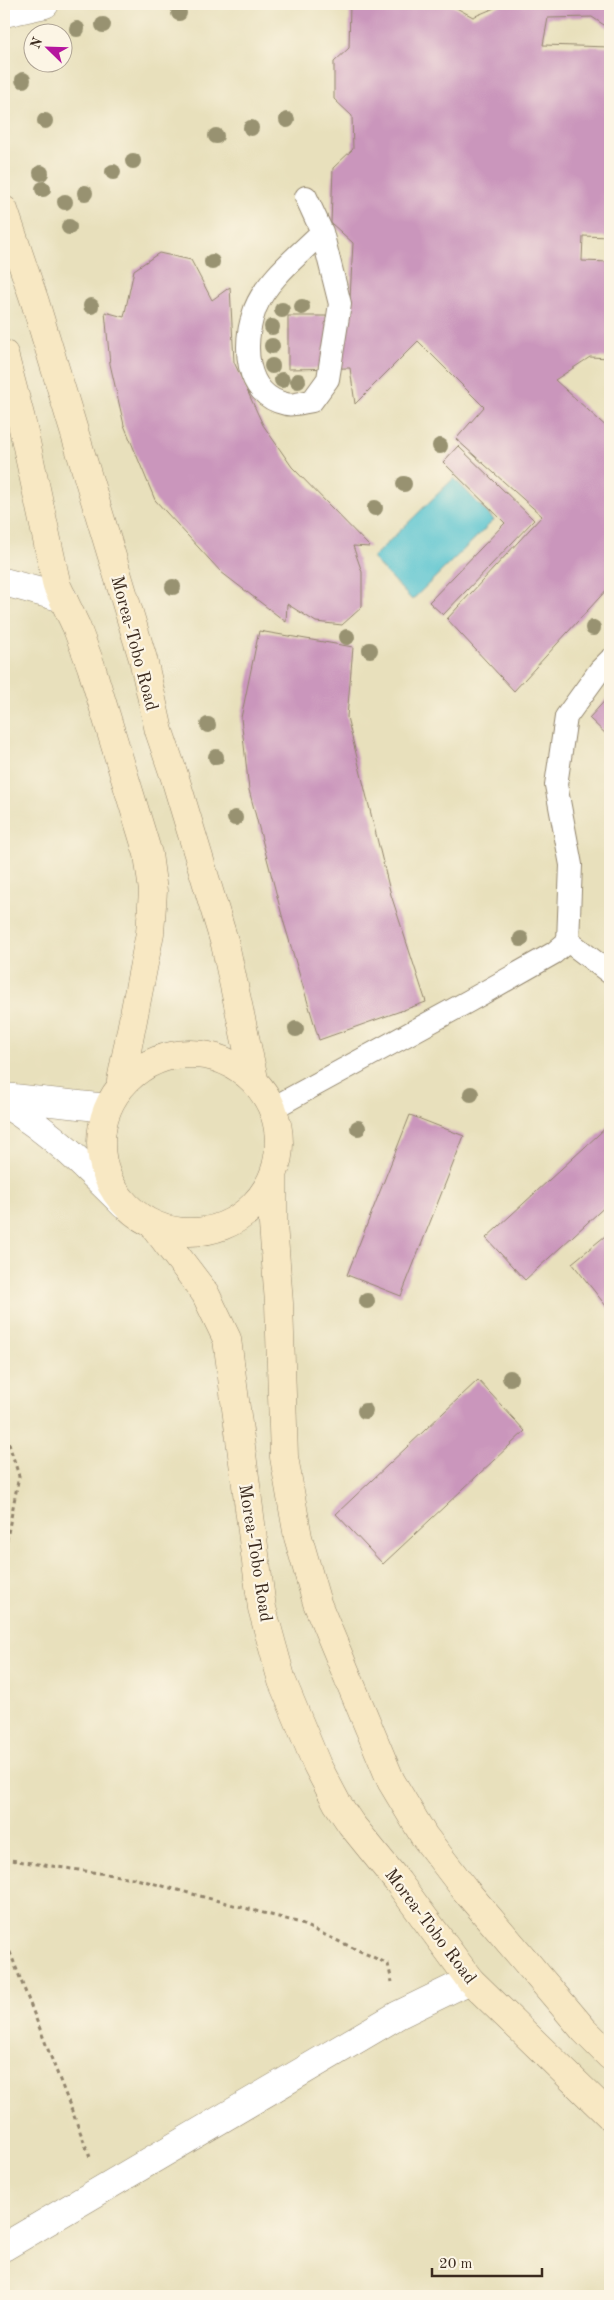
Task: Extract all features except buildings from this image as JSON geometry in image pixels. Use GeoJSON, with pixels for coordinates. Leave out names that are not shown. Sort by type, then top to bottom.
{"type":"FeatureCollection","features":[{"type":"Feature","properties":{"kind":"main road","name":"Morea-Tobo Road"},"geometry":{"type":"LineString","coordinates":[[4,210],[32,294],[141,650],[159,731],[178,787],[225,944],[254,1079]]}},
{"type":"Feature","properties":{"kind":"main road"},"geometry":{"type":"LineString","coordinates":[[4,354],[21,419],[57,586],[91,666],[148,854],[154,891],[150,932],[121,1081],[107,1108],[99,1142],[106,1176],[124,1205],[154,1226],[189,1234],[224,1227],[254,1207],[273,1177]]}},
{"type":"Feature","properties":{"kind":"main road"},"geometry":{"type":"LineString","coordinates":[[121,1081],[157,1059],[191,1052],[225,1059],[254,1079],[273,1108],[280,1142],[273,1177],[284,1457],[298,1537],[317,1603],[391,1781],[424,1836],[466,1891],[584,2030],[610,2056]]}},
{"type":"Feature","properties":{"kind":"main road","name":"Morea-Tobo Road"},"geometry":{"type":"LineString","coordinates":[[154,1226],[204,1293],[227,1339],[262,1608],[282,1681],[299,1723],[337,1803],[470,1980],[610,2116]]}},
{"type":"Feature","properties":{"kind":"street"},"geometry":{"type":"LineString","coordinates":[[4,13],[45,4]]}},
{"type":"Feature","properties":{"kind":"street"},"geometry":{"type":"LineString","coordinates":[[4,582],[63,598]]}},
{"type":"Feature","properties":{"kind":"street"},"geometry":{"type":"LineString","coordinates":[[4,1097],[107,1108]]}},
{"type":"Feature","properties":{"kind":"street"},"geometry":{"type":"LineString","coordinates":[[4,1103],[28,1118],[69,1150],[124,1205]]}},
{"type":"Feature","properties":{"kind":"street"},"geometry":{"type":"LineString","coordinates":[[4,2247],[398,2015],[470,1980]]}},
{"type":"Feature","properties":{"kind":"lane"},"geometry":{"type":"LineString","coordinates":[[306,197],[322,232],[340,304],[328,379],[312,401],[287,405],[265,396],[254,382],[247,348],[256,309],[279,272],[322,232]]}},
{"type":"Feature","properties":{"kind":"lane"},"geometry":{"type":"LineString","coordinates":[[273,1108],[470,1001],[554,953],[568,941],[571,864],[556,785],[566,717],[600,670],[610,660]]}},
{"type":"Feature","properties":{"kind":"lane"},"geometry":{"type":"LineString","coordinates":[[568,941],[610,973]]}},
{"type":"Feature","properties":{"kind":"path"},"geometry":{"type":"LineString","coordinates":[[4,1428],[19,1476],[4,1554]]}},
{"type":"Feature","properties":{"kind":"path"},"geometry":{"type":"LineString","coordinates":[[4,1859],[133,1878],[297,1922],[388,1964],[398,2015]]}},
{"type":"Feature","properties":{"kind":"path"},"geometry":{"type":"LineString","coordinates":[[4,1937],[102,2188]]}},
{"type":"Feature","properties":{"kind":"water"},"geometry":{"type":"Polygon","coordinates":[[[454,478],[494,520],[412,600],[372,558],[454,478]]]}}]}
